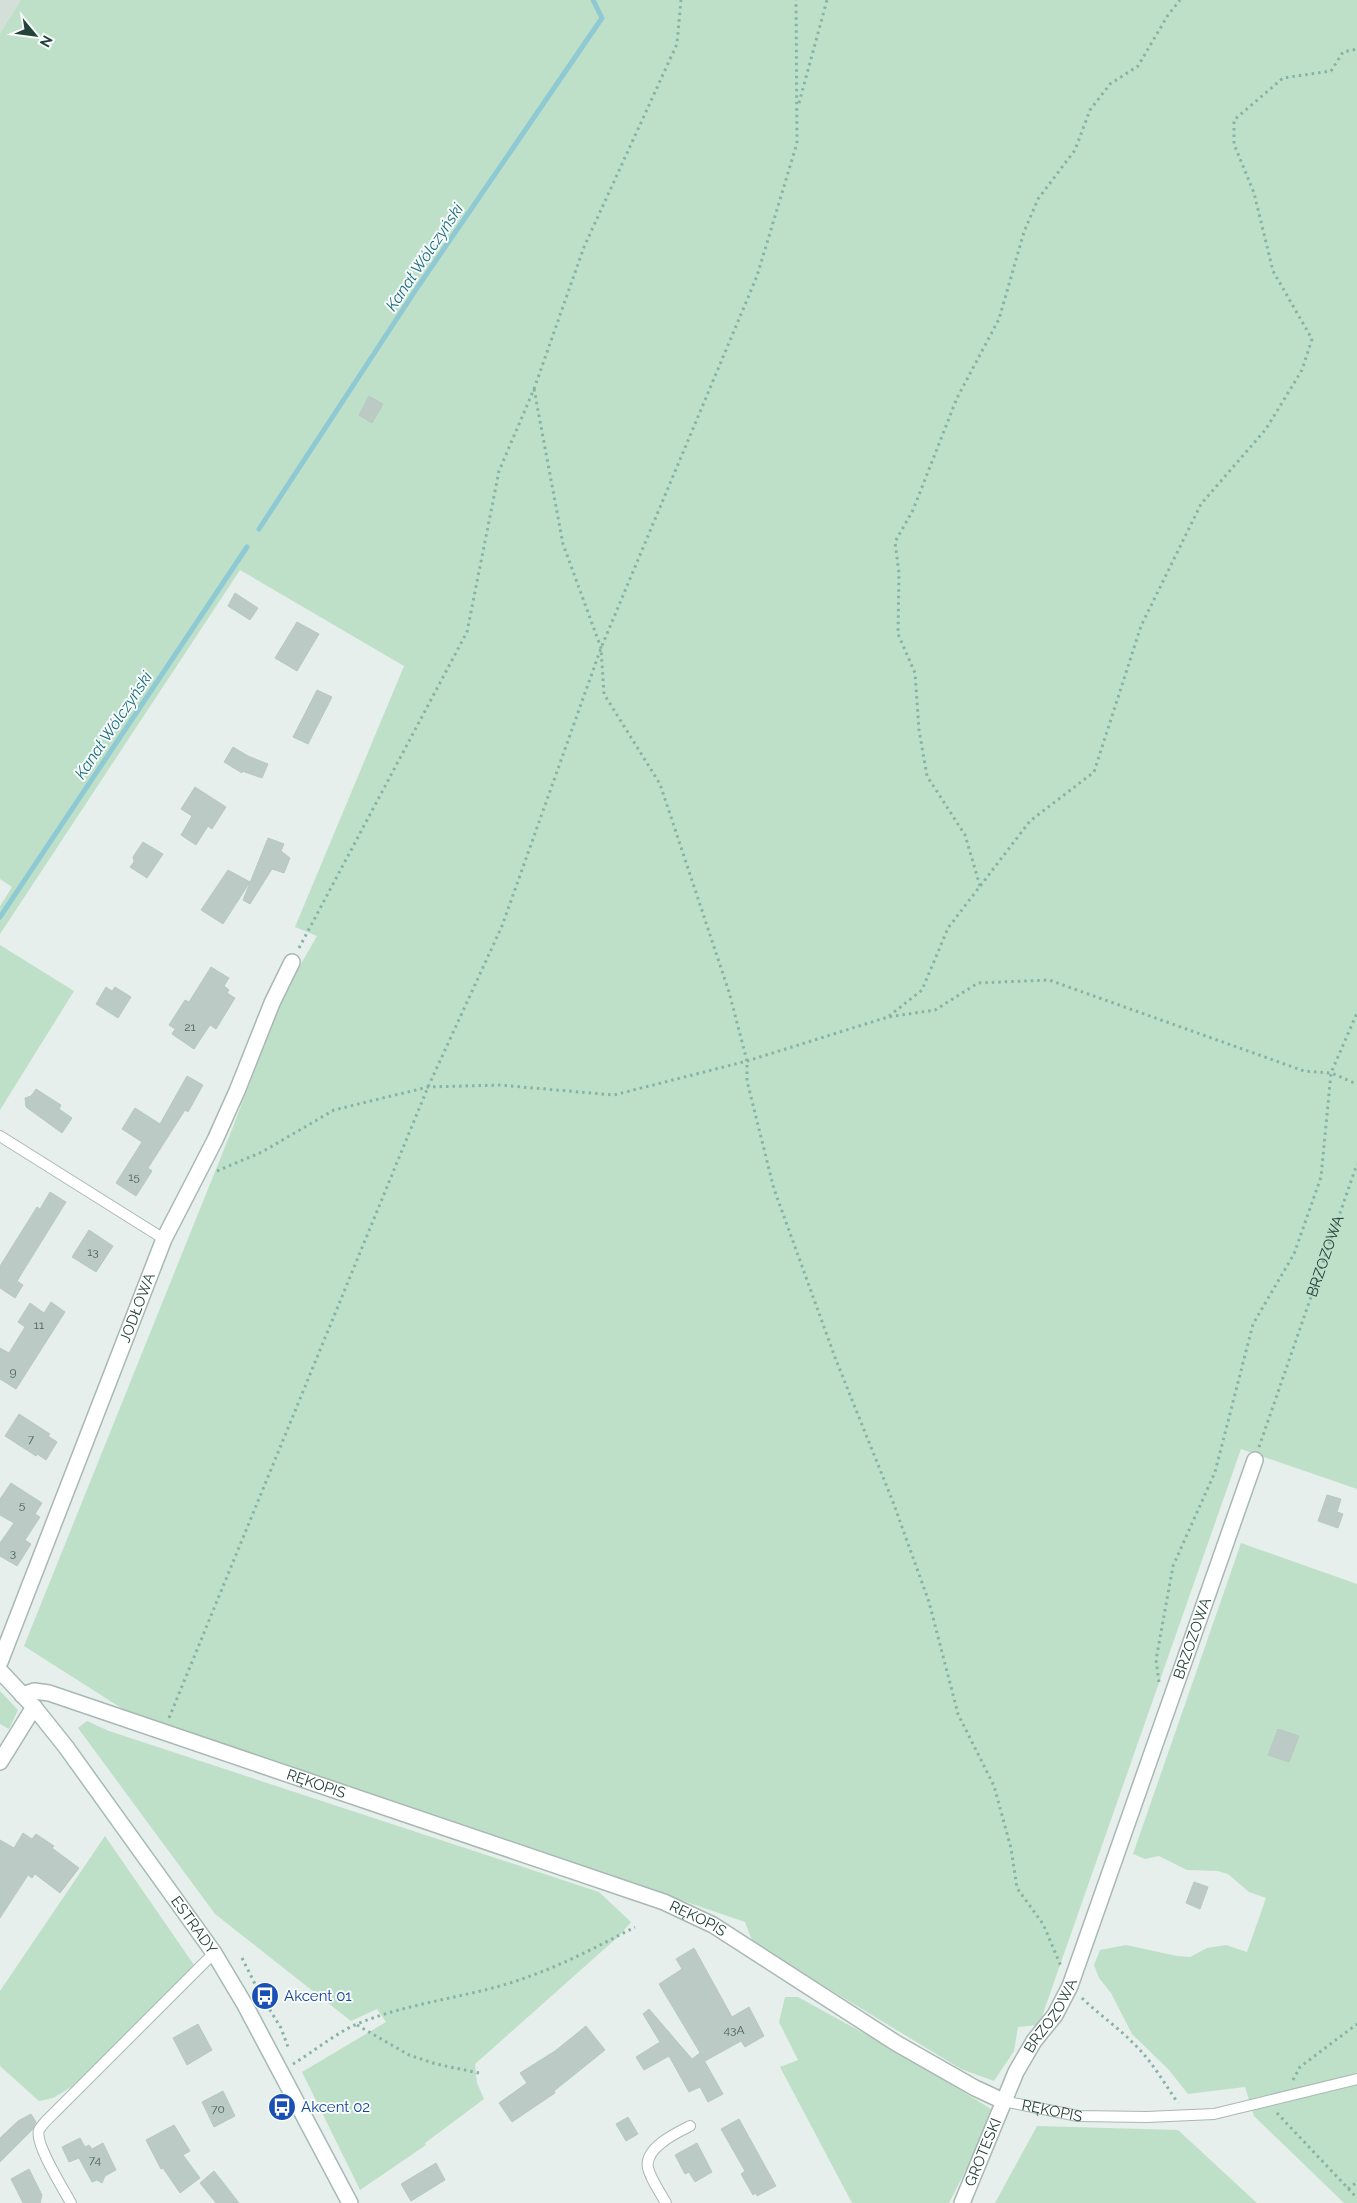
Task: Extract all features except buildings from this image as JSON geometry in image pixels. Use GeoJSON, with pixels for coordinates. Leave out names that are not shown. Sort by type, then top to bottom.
{"type":"FeatureCollection","features":[{"type":"Feature","properties":{"kind":"street","name":"JODŁOWA"},"geometry":{"type":"LineString","coordinates":[[0,1662],[164,1239],[229,1108],[272,1003],[292,962]]}},
{"type":"Feature","properties":{"kind":"street","name":"BRZOZOWA"},"geometry":{"type":"LineString","coordinates":[[1003,2101],[1025,2056],[1055,2015],[1070,1986],[1255,1460]]}},
{"type":"Feature","properties":{"kind":"street","name":"ESTRADY"},"geometry":{"type":"LineString","coordinates":[[0,1671],[34,1708],[94,1784],[214,1952],[245,2005],[350,2203]]}},
{"type":"Feature","properties":{"kind":"street","name":"RĘKOPIS"},"geometry":{"type":"LineString","coordinates":[[22,1695],[34,1690],[49,1693],[664,1902],[713,1924],[896,2043],[975,2088],[1003,2101]]}},
{"type":"Feature","properties":{"kind":"street"},"geometry":{"type":"LineString","coordinates":[[0,1762],[34,1708]]}},
{"type":"Feature","properties":{"kind":"street","name":"GROTESKI"},"geometry":{"type":"LineString","coordinates":[[962,2203],[1003,2101]]}},
{"type":"Feature","properties":{"kind":"lane"},"geometry":{"type":"LineString","coordinates":[[0,1136],[164,1239]]}},
{"type":"Feature","properties":{"kind":"lane"},"geometry":{"type":"LineString","coordinates":[[70,2203],[38,2138],[40,2130],[55,2112],[214,1952]]}},
{"type":"Feature","properties":{"kind":"lane","name":"RĘKOPIS"},"geometry":{"type":"LineString","coordinates":[[1003,2101],[1078,2116],[1188,2116],[1214,2114],[1357,2079]]}},
{"type":"Feature","properties":{"kind":"lane"},"geometry":{"type":"LineString","coordinates":[[666,2203],[653,2180],[648,2168],[648,2160],[655,2149],[678,2132],[690,2126]]}},
{"type":"Feature","properties":{"kind":"path"},"geometry":{"type":"LineString","coordinates":[[292,962],[467,632],[499,471],[534,389],[584,247],[677,44],[681,0]]}},
{"type":"Feature","properties":{"kind":"path"},"geometry":{"type":"LineString","coordinates":[[163,1732],[428,1087],[502,926],[601,648],[757,276],[797,143],[796,0]]}},
{"type":"Feature","properties":{"kind":"path"},"geometry":{"type":"LineString","coordinates":[[798,106],[827,0]]}},
{"type":"Feature","properties":{"kind":"path"},"geometry":{"type":"LineString","coordinates":[[980,886],[965,835],[927,776],[920,730],[915,673],[898,634],[899,573],[895,542],[913,510],[930,462],[957,398],[999,319],[1024,232],[1038,199],[1075,150],[1090,110],[1110,84],[1138,66],[1168,15],[1180,0]]}},
{"type":"Feature","properties":{"kind":"path"},"geometry":{"type":"LineString","coordinates":[[888,1017],[922,990],[948,928],[1030,821],[1094,772],[1141,626],[1200,504],[1266,429],[1302,370],[1312,340],[1273,271],[1254,193],[1234,144],[1234,120],[1283,78],[1331,71],[1343,52],[1357,49]]}},
{"type":"Feature","properties":{"kind":"path"},"geometry":{"type":"LineString","coordinates":[[534,389],[562,544],[601,648],[604,694],[660,784],[729,992],[747,1062],[746,1080],[774,1189],[836,1360],[929,1602],[958,1714],[994,1786],[1011,1848],[1017,1888],[1043,1924],[1070,1986],[1098,2014],[1134,2043],[1160,2074],[1188,2116]]}},
{"type":"Feature","properties":{"kind":"path"},"geometry":{"type":"LineString","coordinates":[[193,1182],[262,1152],[334,1110],[428,1087],[499,1085],[614,1095],[747,1062],[888,1017],[935,1010],[978,983],[1049,980],[1304,1071],[1331,1073],[1357,1084]]}},
{"type":"Feature","properties":{"kind":"path"},"geometry":{"type":"LineString","coordinates":[[1160,1687],[1156,1660],[1173,1566],[1215,1472],[1253,1324],[1294,1254],[1321,1177],[1331,1073],[1357,1013]]}},
{"type":"Feature","properties":{"kind":"path","name":"BRZOZOWA"},"geometry":{"type":"LineString","coordinates":[[1255,1460],[1357,1164]]}},
{"type":"Feature","properties":{"kind":"path"},"geometry":{"type":"LineString","coordinates":[[242,1958],[259,1992],[281,2028],[293,2064],[356,2024],[395,2012],[500,1986],[541,1973],[578,1957],[636,1927]]}},
{"type":"Feature","properties":{"kind":"path"},"geometry":{"type":"LineString","coordinates":[[356,2024],[410,2055],[436,2064],[479,2073]]}},
{"type":"Feature","properties":{"kind":"path"},"geometry":{"type":"LineString","coordinates":[[1284,2096],[1300,2067],[1357,2024]]}},
{"type":"Feature","properties":{"kind":"path"},"geometry":{"type":"LineString","coordinates":[[1266,2101],[1357,2198]]}},
{"type":"Feature","properties":{"kind":"path"},"geometry":{"type":"LineString","coordinates":[[1348,2188],[1357,2182]]}},
{"type":"Feature","properties":{"kind":"shaded area"},"geometry":{"type":"Polygon","coordinates":[[[0,0],[21,0],[0,33],[0,0]]]}},
{"type":"Feature","properties":{"kind":"green space"},"geometry":{"type":"Polygon","coordinates":[[[21,0],[1357,0],[1357,1489],[1241,1449],[1039,2025],[1018,2027],[1014,2051],[994,2081],[961,2069],[753,1943],[745,1922],[126,1711],[24,1646],[233,1127],[283,995],[317,936],[295,927],[404,666],[240,570],[0,934],[0,906],[12,887],[0,879],[0,33],[21,0]]]}},
{"type":"Feature","properties":{"kind":"green space"},"geometry":{"type":"Polygon","coordinates":[[[0,945],[74,991],[0,1110],[0,945]]]}},
{"type":"Feature","properties":{"kind":"green space"},"geometry":{"type":"Polygon","coordinates":[[[1241,1543],[1357,1584],[1357,2203],[1344,2203],[1254,2116],[1245,2087],[1188,2094],[1168,2069],[1132,2034],[1111,1993],[1099,1978],[1094,1965],[1100,1950],[1126,1945],[1190,1957],[1207,1948],[1226,1945],[1247,1952],[1266,1898],[1249,1892],[1228,1874],[1218,1871],[1187,1870],[1159,1856],[1145,1859],[1133,1854],[1241,1543]]]}},
{"type":"Feature","properties":{"kind":"green space"},"geometry":{"type":"Polygon","coordinates":[[[0,1691],[18,1710],[9,1729],[0,1724],[0,1691]]]}},
{"type":"Feature","properties":{"kind":"green space"},"geometry":{"type":"Polygon","coordinates":[[[87,1721],[109,1731],[599,1892],[631,1922],[619,1936],[475,2064],[477,2083],[484,2099],[425,2143],[426,2145],[360,2190],[302,2072],[386,2022],[377,2009],[351,2021],[215,1914],[78,1728],[87,1721]]]}},
{"type":"Feature","properties":{"kind":"green space"},"geometry":{"type":"Polygon","coordinates":[[[105,1836],[194,1965],[76,2084],[53,2098],[39,2101],[0,2066],[0,1991],[105,1836]]]}},
{"type":"Feature","properties":{"kind":"green space"},"geometry":{"type":"Polygon","coordinates":[[[785,1997],[798,1997],[907,2057],[991,2109],[974,2154],[949,2203],[852,2203],[780,2067],[798,2060],[779,2022],[785,1997]]]}},
{"type":"Feature","properties":{"kind":"green space"},"geometry":{"type":"Polygon","coordinates":[[[1037,2126],[1178,2130],[1257,2203],[995,2203],[1037,2126]]]}},
{"type":"Feature","properties":{"kind":"waterway","name":"Kanał Wólczyński"},"geometry":{"type":"LineString","coordinates":[[259,529],[415,291],[602,18],[593,0]]}},
{"type":"Feature","properties":{"kind":"waterway","name":"Kanał Wólczyński"},"geometry":{"type":"LineString","coordinates":[[0,917],[247,547]]}},
{"type":"Feature","properties":{"kind":"place","name":"Akcent 01"},"geometry":{"type":"Point","coordinates":[265,1996]}},
{"type":"Feature","properties":{"kind":"place","name":"Akcent 02"},"geometry":{"type":"Point","coordinates":[282,2107]}}]}
